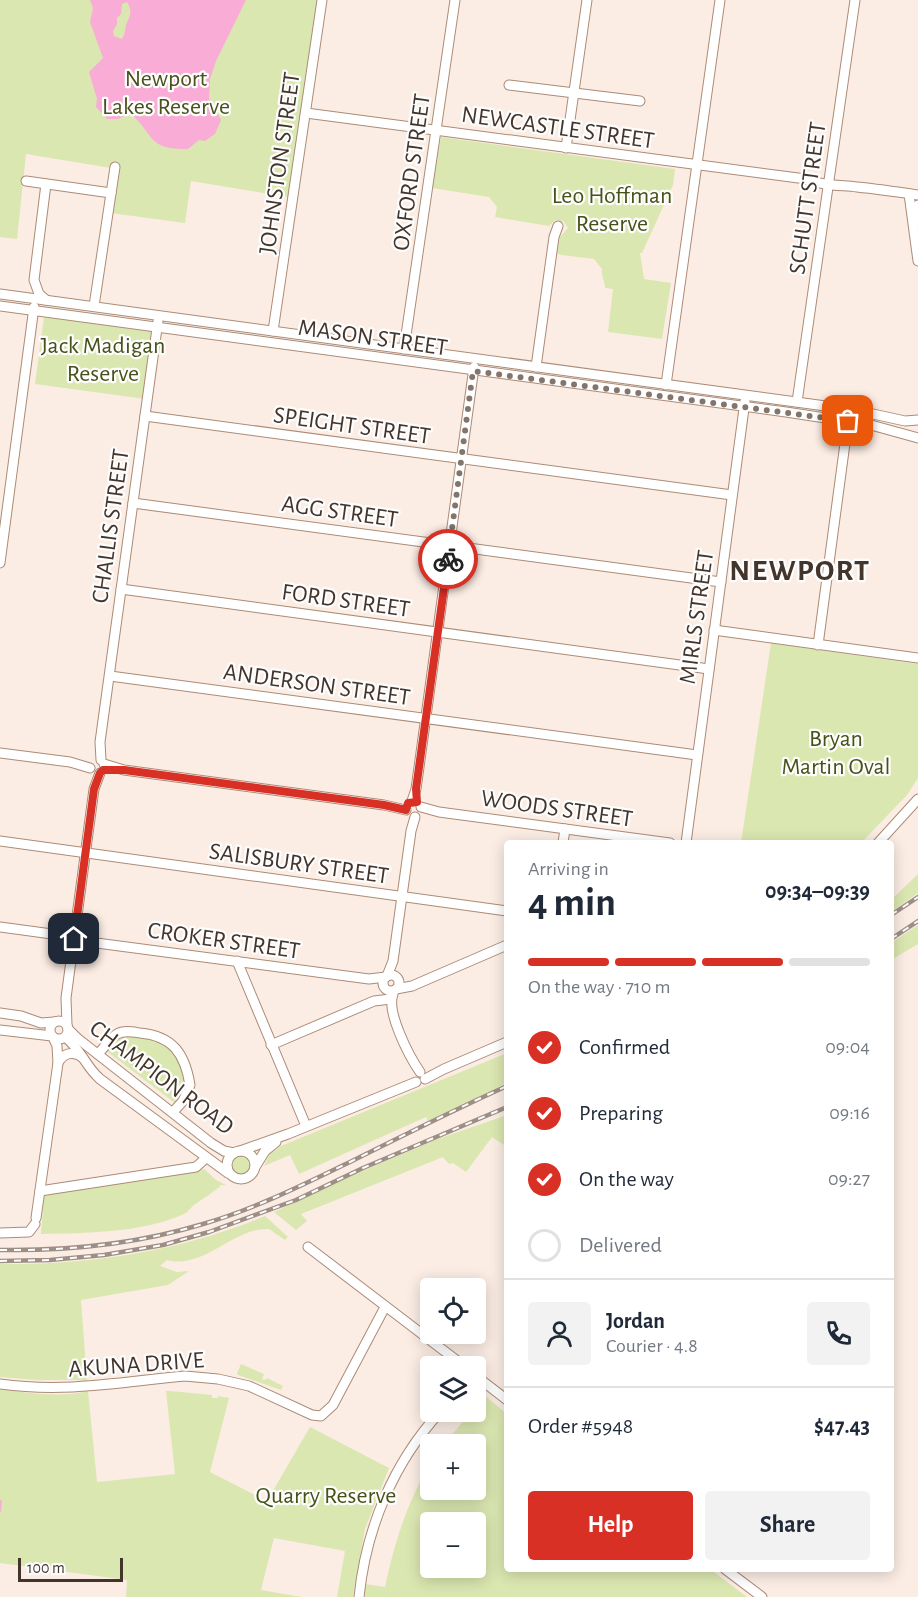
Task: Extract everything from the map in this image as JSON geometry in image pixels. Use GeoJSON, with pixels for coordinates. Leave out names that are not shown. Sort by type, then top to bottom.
{"type":"FeatureCollection","features":[{"type":"Feature","properties":{"kind":"street","name":"JOHNSTON STREET"},"geometry":{"type":"LineString","coordinates":[[273,331],[322,0]]}},
{"type":"Feature","properties":{"kind":"street","name":"OXFORD STREET"},"geometry":{"type":"LineString","coordinates":[[404,349],[455,0]]}},
{"type":"Feature","properties":{"kind":"street"},"geometry":{"type":"LineString","coordinates":[[566,148],[586,0]]}},
{"type":"Feature","properties":{"kind":"street"},"geometry":{"type":"LineString","coordinates":[[666,385],[720,0]]}},
{"type":"Feature","properties":{"kind":"street","name":"SCHUTT STREET"},"geometry":{"type":"LineString","coordinates":[[797,402],[855,0]]}},
{"type":"Feature","properties":{"kind":"street"},"geometry":{"type":"LineString","coordinates":[[509,85],[640,101]]}},
{"type":"Feature","properties":{"kind":"street","name":"NEWCASTLE STREET"},"geometry":{"type":"LineString","coordinates":[[306,112],[914,194]]}},
{"type":"Feature","properties":{"kind":"street"},"geometry":{"type":"LineString","coordinates":[[94,306],[115,166]]}},
{"type":"Feature","properties":{"kind":"street"},"geometry":{"type":"LineString","coordinates":[[26,181],[111,193]]}},
{"type":"Feature","properties":{"kind":"street"},"geometry":{"type":"LineString","coordinates":[[46,184],[34,280],[39,294],[47,300]]}},
{"type":"Feature","properties":{"kind":"street"},"geometry":{"type":"LineString","coordinates":[[914,194],[918,261]]}},
{"type":"Feature","properties":{"kind":"street"},"geometry":{"type":"LineString","coordinates":[[914,224],[918,205]]}},
{"type":"Feature","properties":{"kind":"street"},"geometry":{"type":"LineString","coordinates":[[536,367],[554,237],[558,226]]}},
{"type":"Feature","properties":{"kind":"street","name":"MASON STREET"},"geometry":{"type":"LineString","coordinates":[[0,294],[862,411],[918,423]]}},
{"type":"Feature","properties":{"kind":"street"},"geometry":{"type":"LineString","coordinates":[[0,563],[34,310],[33,298]]}},
{"type":"Feature","properties":{"kind":"street","name":"MASON STREET"},"geometry":{"type":"LineString","coordinates":[[0,306],[848,421],[918,436]]}},
{"type":"Feature","properties":{"kind":"street","name":"CHALLIS STREET"},"geometry":{"type":"LineString","coordinates":[[0,1233],[29,1232],[36,1221],[58,1063],[66,1032],[66,998],[158,316]]}},
{"type":"Feature","properties":{"kind":"street"},"geometry":{"type":"LineString","coordinates":[[419,1076],[388,1007],[385,981],[393,961],[475,358]]}},
{"type":"Feature","properties":{"kind":"street","name":"MIRLS STREET"},"geometry":{"type":"LineString","coordinates":[[686,840],[746,395]]}},
{"type":"Feature","properties":{"kind":"street","name":"SPEIGHT STREET"},"geometry":{"type":"LineString","coordinates":[[145,417],[732,495]]}},
{"type":"Feature","properties":{"kind":"street"},"geometry":{"type":"LineString","coordinates":[[818,645],[848,421]]}},
{"type":"Feature","properties":{"kind":"street"},"geometry":{"type":"LineString","coordinates":[[918,423],[918,436]]}},
{"type":"Feature","properties":{"kind":"street","name":"AGG STREET"},"geometry":{"type":"LineString","coordinates":[[133,503],[721,582]]}},
{"type":"Feature","properties":{"kind":"street","name":"FORD STREET"},"geometry":{"type":"LineString","coordinates":[[121,590],[709,669]]}},
{"type":"Feature","properties":{"kind":"street"},"geometry":{"type":"LineString","coordinates":[[714,630],[918,658]]}},
{"type":"Feature","properties":{"kind":"street","name":"ANDERSON STREET"},"geometry":{"type":"LineString","coordinates":[[110,676],[698,755]]}},
{"type":"Feature","properties":{"kind":"street","name":"WOODS STREET"},"geometry":{"type":"LineString","coordinates":[[0,753],[648,840]]}},
{"type":"Feature","properties":{"kind":"street"},"geometry":{"type":"LineString","coordinates":[[881,840],[918,799]]}},
{"type":"Feature","properties":{"kind":"street"},"geometry":{"type":"LineString","coordinates":[[563,840],[565,829]]}},
{"type":"Feature","properties":{"kind":"street","name":"SALISBURY STREET"},"geometry":{"type":"LineString","coordinates":[[0,841],[504,911]]}},
{"type":"Feature","properties":{"kind":"street","name":"CROKER STREET"},"geometry":{"type":"LineString","coordinates":[[0,927],[385,981]]}},
{"type":"Feature","properties":{"kind":"street"},"geometry":{"type":"LineString","coordinates":[[385,981],[391,991],[397,984],[416,983],[504,946]]}},
{"type":"Feature","properties":{"kind":"street"},"geometry":{"type":"LineString","coordinates":[[388,999],[397,984],[393,961]]}},
{"type":"Feature","properties":{"kind":"street"},"geometry":{"type":"LineString","coordinates":[[237,962],[306,1126]]}},
{"type":"Feature","properties":{"kind":"street"},"geometry":{"type":"LineString","coordinates":[[385,981],[393,975],[397,984]]}},
{"type":"Feature","properties":{"kind":"street","name":"CHALLIS STREET"},"geometry":{"type":"LineString","coordinates":[[54,1022],[66,998]]}},
{"type":"Feature","properties":{"kind":"street"},"geometry":{"type":"LineString","coordinates":[[271,1045],[374,1001],[388,999]]}},
{"type":"Feature","properties":{"kind":"street"},"geometry":{"type":"LineString","coordinates":[[0,1013],[21,1016],[41,1023],[62,1021],[66,1032],[59,1039],[0,1029]]}},
{"type":"Feature","properties":{"kind":"street"},"geometry":{"type":"LineString","coordinates":[[53,1037],[50,1030],[54,1022]]}},
{"type":"Feature","properties":{"kind":"street"},"geometry":{"type":"LineString","coordinates":[[98,1054],[115,1035],[123,1031],[158,1036],[172,1044],[180,1053],[190,1085],[183,1101],[173,1112]]}},
{"type":"Feature","properties":{"kind":"street","name":"CHAMPION ROAD"},"geometry":{"type":"LineString","coordinates":[[66,1032],[98,1054],[215,1146],[237,1152]]}},
{"type":"Feature","properties":{"kind":"street","name":"CHAMPION ROAD"},"geometry":{"type":"LineString","coordinates":[[66,1032],[90,1070],[100,1079],[228,1173]]}},
{"type":"Feature","properties":{"kind":"street","name":"CHALLIS STREET"},"geometry":{"type":"LineString","coordinates":[[53,1037],[57,1046],[58,1063]]}},
{"type":"Feature","properties":{"kind":"street"},"geometry":{"type":"LineString","coordinates":[[288,1134],[269,1146],[252,1174],[246,1179],[236,1179],[228,1173],[227,1161],[237,1152],[288,1134],[401,1087],[419,1076],[444,1069],[504,1043]]}},
{"type":"Feature","properties":{"kind":"street"},"geometry":{"type":"LineString","coordinates":[[58,1063],[63,1056],[72,1053],[78,1054],[83,1059]]}},
{"type":"Feature","properties":{"kind":"street"},"geometry":{"type":"LineString","coordinates":[[237,1152],[250,1155],[255,1167]]}},
{"type":"Feature","properties":{"kind":"street"},"geometry":{"type":"LineString","coordinates":[[40,1191],[194,1168],[206,1158]]}},
{"type":"Feature","properties":{"kind":"street"},"geometry":{"type":"LineString","coordinates":[[308,1247],[451,1356]]}},
{"type":"Feature","properties":{"kind":"street","name":"AKUNA DRIVE"},"geometry":{"type":"LineString","coordinates":[[0,1384],[49,1389],[185,1376],[203,1377],[249,1386],[312,1415],[321,1416],[333,1405],[385,1307]]}},
{"type":"Feature","properties":{"kind":"street"},"geometry":{"type":"LineString","coordinates":[[486,1384],[504,1398]]}},
{"type":"Feature","properties":{"kind":"street"},"geometry":{"type":"LineString","coordinates":[[359,1597],[364,1562],[373,1527],[385,1497],[406,1456],[432,1422]]}},
{"type":"Feature","properties":{"kind":"street"},"geometry":{"type":"LineString","coordinates":[[729,1572],[762,1597]]}},
{"type":"Feature","properties":{"kind":"green space","name":"Newport Lakes Reserve"},"geometry":{"type":"Polygon","coordinates":[[[0,0],[317,0],[288,197],[191,181],[185,223],[111,213],[117,169],[26,154],[17,239],[0,237],[0,0]]]}},
{"type":"Feature","properties":{"kind":"green space","name":"Leo Hoffman Reserve"},"geometry":{"type":"Polygon","coordinates":[[[441,137],[675,169],[673,185],[640,253],[644,279],[671,283],[662,339],[608,332],[613,289],[605,288],[602,269],[594,259],[556,253],[560,237],[568,228],[563,221],[555,220],[549,226],[495,217],[497,207],[489,197],[432,188],[441,137]]]}},
{"type":"Feature","properties":{"kind":"green space","name":"Jack Madigan Reserve"},"geometry":{"type":"Polygon","coordinates":[[[44,317],[155,332],[145,399],[35,384],[44,317]]]}},
{"type":"Feature","properties":{"kind":"green space","name":"Bryan Martin Oval"},"geometry":{"type":"Polygon","coordinates":[[[771,643],[918,664],[918,778],[907,795],[864,840],[741,840],[771,643]]]}},
{"type":"Feature","properties":{"kind":"green space"},"geometry":{"type":"Polygon","coordinates":[[[918,874],[918,893],[894,910],[894,897],[918,874]]]}},
{"type":"Feature","properties":{"kind":"green space"},"geometry":{"type":"Polygon","coordinates":[[[918,925],[918,944],[894,958],[894,941],[918,925]]]}},
{"type":"Feature","properties":{"kind":"green space"},"geometry":{"type":"Polygon","coordinates":[[[120,1034],[155,1037],[172,1047],[186,1078],[186,1087],[175,1103],[105,1050],[120,1034]]]}},
{"type":"Feature","properties":{"kind":"green space"},"geometry":{"type":"Polygon","coordinates":[[[504,1054],[504,1084],[428,1121],[426,1117],[299,1174],[290,1155],[264,1166],[270,1154],[281,1146],[504,1054]]]}},
{"type":"Feature","properties":{"kind":"green space"},"geometry":{"type":"Polygon","coordinates":[[[504,1116],[504,1145],[492,1137],[466,1172],[453,1163],[449,1164],[443,1157],[301,1214],[307,1221],[296,1230],[274,1212],[346,1178],[435,1140],[504,1116]]]}},
{"type":"Feature","properties":{"kind":"green space"},"geometry":{"type":"Polygon","coordinates":[[[240,1154],[248,1157],[251,1165],[248,1173],[240,1176],[232,1173],[229,1165],[232,1157],[240,1154]]]}},
{"type":"Feature","properties":{"kind":"green space"},"geometry":{"type":"Polygon","coordinates":[[[204,1169],[216,1180],[226,1185],[219,1185],[221,1186],[184,1214],[151,1225],[132,1228],[41,1234],[44,1194],[204,1169]]]}},
{"type":"Feature","properties":{"kind":"green space"},"geometry":{"type":"Polygon","coordinates":[[[265,1216],[288,1237],[285,1240],[269,1229],[256,1230],[193,1259],[167,1260],[160,1266],[177,1272],[189,1271],[168,1285],[81,1300],[87,1381],[0,1377],[0,1264],[68,1262],[135,1254],[201,1238],[265,1216]]]}},
{"type":"Feature","properties":{"kind":"green space"},"geometry":{"type":"Polygon","coordinates":[[[241,1364],[264,1374],[262,1379],[267,1378],[283,1386],[281,1390],[238,1375],[241,1364]]]}},
{"type":"Feature","properties":{"kind":"green space","name":"Quarry Reserve"},"geometry":{"type":"Polygon","coordinates":[[[0,1389],[55,1394],[88,1391],[97,1482],[175,1474],[166,1391],[212,1395],[212,1398],[218,1398],[218,1396],[229,1398],[210,1472],[267,1501],[310,1427],[389,1468],[365,1529],[353,1597],[337,1597],[345,1551],[274,1538],[261,1590],[302,1597],[126,1597],[127,1580],[0,1563],[0,1389]]]}},
{"type":"Feature","properties":{"kind":"green space"},"geometry":{"type":"Polygon","coordinates":[[[486,1397],[504,1412],[504,1572],[714,1572],[747,1597],[365,1597],[365,1584],[385,1587],[402,1524],[420,1483],[420,1500],[486,1500],[486,1434],[452,1434],[463,1422],[486,1422],[486,1397]]]}},
{"type":"Feature","properties":{"kind":"shaded area"},"geometry":{"type":"Polygon","coordinates":[[[90,0],[246,0],[216,61],[210,79],[209,98],[221,120],[215,134],[205,141],[199,140],[188,149],[174,149],[158,144],[130,113],[118,119],[107,119],[96,107],[97,99],[89,72],[103,58],[90,22],[93,8],[90,0]],[[127,2],[122,4],[121,14],[117,18],[113,31],[114,36],[122,39],[130,14],[127,2]]]}},
{"type":"Feature","properties":{"kind":"waterway"},"geometry":{"type":"LineString","coordinates":[[0,1511],[1,1501]]}},
{"type":"Feature","properties":{"kind":"railway"},"geometry":{"type":"LineString","coordinates":[[894,913],[918,897]]}},
{"type":"Feature","properties":{"kind":"railway"},"geometry":{"type":"LineString","coordinates":[[894,937],[918,921]]}},
{"type":"Feature","properties":{"kind":"railway"},"geometry":{"type":"LineString","coordinates":[[0,1250],[103,1245],[153,1237],[222,1218],[296,1188],[504,1087]]}},
{"type":"Feature","properties":{"kind":"railway"},"geometry":{"type":"LineString","coordinates":[[0,1261],[50,1260],[104,1255],[163,1245],[209,1232],[296,1200],[363,1168],[504,1108]]}},
{"type":"Feature","properties":{"kind":"way so far"},"geometry":{"type":"LineString","coordinates":[[448,559],[473,371],[848,421]]}},
{"type":"Feature","properties":{"kind":"district","name":"NEWPORT"},"geometry":{"type":"Point","coordinates":[800,570]}},
{"type":"Feature","properties":{"kind":"route"},"geometry":{"type":"LineString","coordinates":[[74,939],[94,789],[103,770],[124,770],[384,805],[406,810],[408,803],[417,802],[416,789],[448,559]]}}]}
